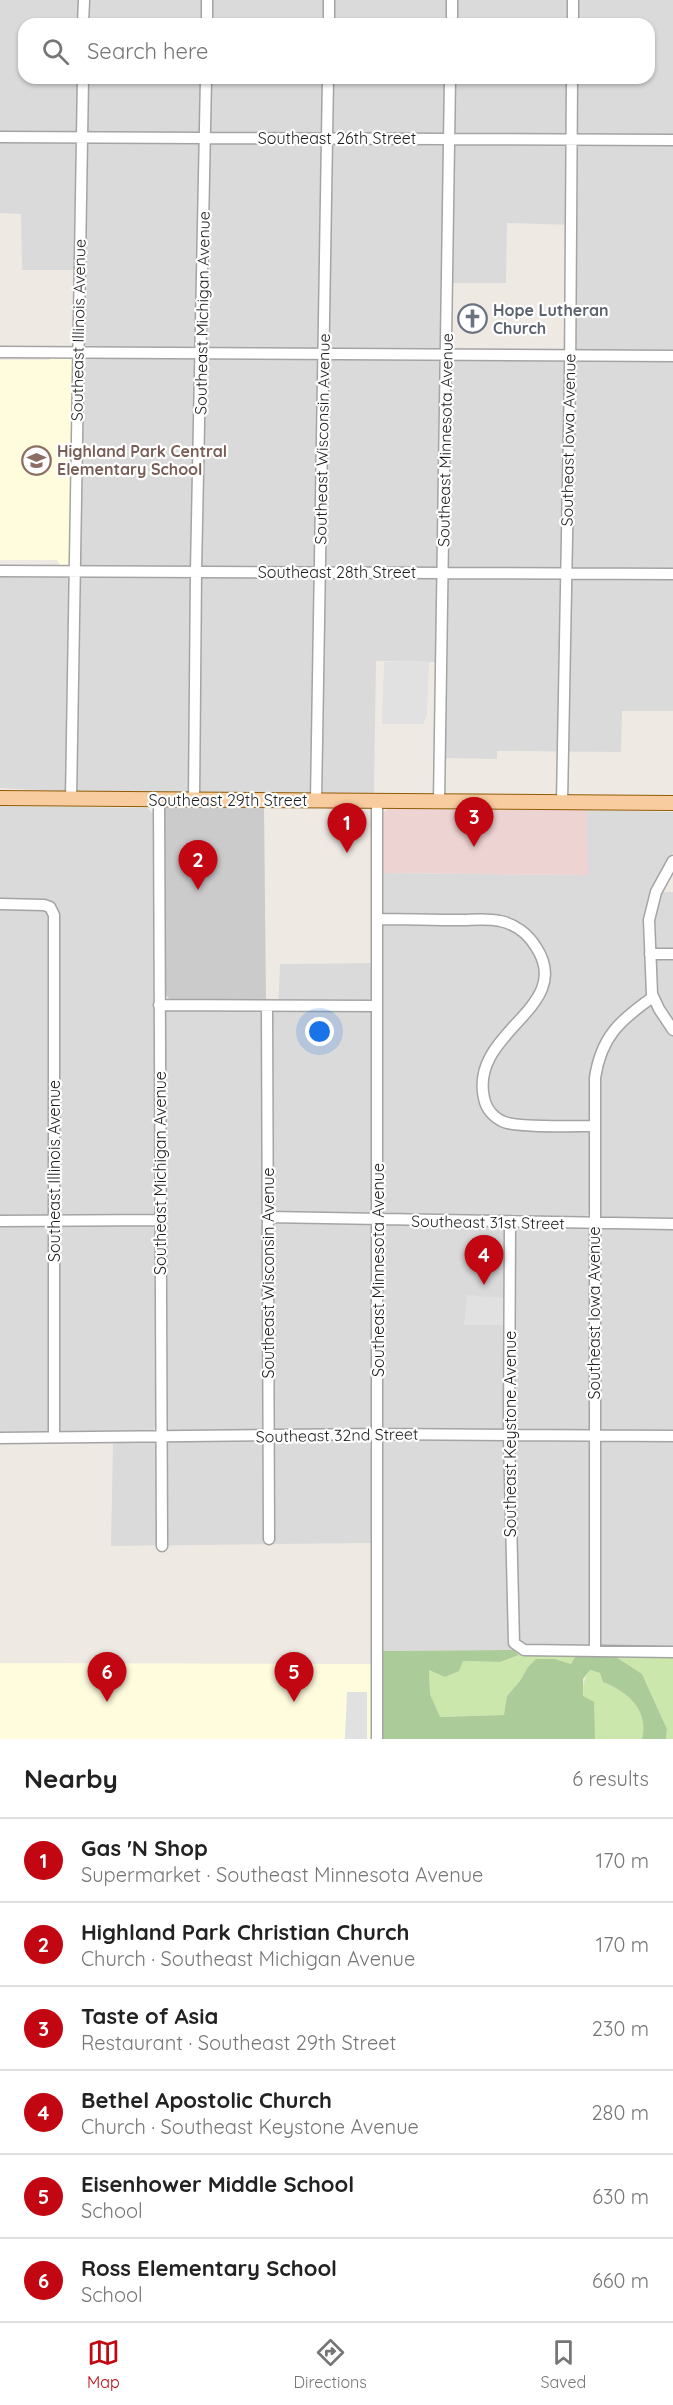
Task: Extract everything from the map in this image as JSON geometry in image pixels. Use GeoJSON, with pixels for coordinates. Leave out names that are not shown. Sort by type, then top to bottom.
{"type":"FeatureCollection","features":[{"type":"Feature","properties":{"kind":"main road","name":"Southeast 29th Street"},"geometry":{"type":"LineString","coordinates":[[0,798],[673,803]]}},
{"type":"Feature","properties":{"kind":"street"},"geometry":{"type":"LineString","coordinates":[[83,18],[84,0]]}},
{"type":"Feature","properties":{"kind":"street"},"geometry":{"type":"LineString","coordinates":[[207,0],[207,18]]}},
{"type":"Feature","properties":{"kind":"street"},"geometry":{"type":"LineString","coordinates":[[329,0],[329,18]]}},
{"type":"Feature","properties":{"kind":"street"},"geometry":{"type":"LineString","coordinates":[[452,0],[452,18]]}},
{"type":"Feature","properties":{"kind":"street"},"geometry":{"type":"LineString","coordinates":[[573,0],[573,18]]}},
{"type":"Feature","properties":{"kind":"street","name":"Southeast Illinois Avenue"},"geometry":{"type":"LineString","coordinates":[[71,799],[82,84]]}},
{"type":"Feature","properties":{"kind":"street","name":"Southeast Michigan Avenue"},"geometry":{"type":"LineString","coordinates":[[194,800],[206,84]]}},
{"type":"Feature","properties":{"kind":"street","name":"Southeast Wisconsin Avenue"},"geometry":{"type":"LineString","coordinates":[[316,801],[328,84]]}},
{"type":"Feature","properties":{"kind":"street","name":"Southeast Minnesota Avenue"},"geometry":{"type":"LineString","coordinates":[[439,801],[450,84]]}},
{"type":"Feature","properties":{"kind":"street","name":"Southeast Iowa Avenue"},"geometry":{"type":"LineString","coordinates":[[562,802],[572,84]]}},
{"type":"Feature","properties":{"kind":"street","name":"Southeast 26th Street"},"geometry":{"type":"LineString","coordinates":[[0,136],[673,140]]}},
{"type":"Feature","properties":{"kind":"street"},"geometry":{"type":"LineString","coordinates":[[0,352],[673,356]]}},
{"type":"Feature","properties":{"kind":"street","name":"Southeast 28th Street"},"geometry":{"type":"LineString","coordinates":[[0,571],[673,574]]}},
{"type":"Feature","properties":{"kind":"street","name":"Southeast Michigan Avenue"},"geometry":{"type":"LineString","coordinates":[[159,800],[162,1546]]}},
{"type":"Feature","properties":{"kind":"street","name":"Southeast Minnesota Avenue"},"geometry":{"type":"LineString","coordinates":[[377,801],[377,1739]]}},
{"type":"Feature","properties":{"kind":"street"},"geometry":{"type":"LineString","coordinates":[[673,861],[652,901],[649,920],[650,984],[653,997],[673,1030]]}},
{"type":"Feature","properties":{"kind":"street","name":"Southeast Illinois Avenue"},"geometry":{"type":"LineString","coordinates":[[0,904],[37,904],[50,907],[54,915],[54,1437]]}},
{"type":"Feature","properties":{"kind":"street"},"geometry":{"type":"LineString","coordinates":[[377,919],[489,920],[509,924],[526,934],[542,958],[544,976],[542,987],[531,1010],[491,1053],[483,1078],[485,1103],[495,1116],[507,1123],[595,1126]]}},
{"type":"Feature","properties":{"kind":"street"},"geometry":{"type":"LineString","coordinates":[[650,954],[673,954]]}},
{"type":"Feature","properties":{"kind":"street","name":"Southeast Iowa Avenue"},"geometry":{"type":"LineString","coordinates":[[595,1651],[595,1078],[605,1043],[620,1022],[653,997]]}},
{"type":"Feature","properties":{"kind":"street"},"geometry":{"type":"LineString","coordinates":[[159,1005],[377,1006]]}},
{"type":"Feature","properties":{"kind":"street","name":"Southeast Wisconsin Avenue"},"geometry":{"type":"LineString","coordinates":[[267,1007],[269,1539]]}},
{"type":"Feature","properties":{"kind":"street","name":"Southeast 31st Street"},"geometry":{"type":"LineString","coordinates":[[268,1217],[673,1224]]}},
{"type":"Feature","properties":{"kind":"street"},"geometry":{"type":"LineString","coordinates":[[0,1221],[160,1220]]}},
{"type":"Feature","properties":{"kind":"street","name":"Southeast Keystone Avenue"},"geometry":{"type":"LineString","coordinates":[[510,1221],[509,1435],[512,1638],[516,1646],[524,1650],[595,1651]]}},
{"type":"Feature","properties":{"kind":"street","name":"Southeast 32nd Street"},"geometry":{"type":"LineString","coordinates":[[0,1438],[378,1434],[673,1436]]}},
{"type":"Feature","properties":{"kind":"street"},"geometry":{"type":"LineString","coordinates":[[595,1651],[673,1652]]}},
{"type":"Feature","properties":{"kind":"shaded area"},"geometry":{"type":"Polygon","coordinates":[[[0,0],[673,0],[673,711],[622,711],[621,752],[497,751],[497,759],[443,758],[444,662],[376,661],[374,794],[52,791],[0,788],[0,575],[78,575],[82,270],[22,270],[21,214],[0,213],[0,0]],[[507,223],[506,283],[443,283],[441,357],[573,358],[576,225],[507,223]]]}},
{"type":"Feature","properties":{"kind":"shaded area","name":"Highland Park Central Elementary School"},"geometry":{"type":"Polygon","coordinates":[[[49,356],[73,358],[71,562],[67,566],[61,566],[57,560],[0,560],[0,360],[50,360],[49,356]]]}},
{"type":"Feature","properties":{"kind":"shaded area"},"geometry":{"type":"Polygon","coordinates":[[[384,662],[429,662],[427,714],[423,724],[382,724],[384,662]]]}},
{"type":"Feature","properties":{"kind":"shaded area"},"geometry":{"type":"Polygon","coordinates":[[[0,806],[147,808],[155,815],[155,1008],[278,1012],[280,964],[381,963],[380,873],[587,875],[587,810],[673,812],[673,852],[651,892],[673,892],[673,1647],[525,1647],[513,1650],[382,1651],[382,1227],[386,1224],[598,1227],[601,1075],[598,1048],[592,1066],[589,1109],[589,1214],[584,1217],[392,1217],[374,1214],[372,1543],[111,1546],[113,1442],[165,1442],[164,1215],[0,1216],[0,806]]]}},
{"type":"Feature","properties":{"kind":"shaded area"},"geometry":{"type":"Polygon","coordinates":[[[167,807],[264,807],[266,1002],[171,1001],[166,995],[164,989],[162,810],[167,807]]]}},
{"type":"Feature","properties":{"kind":"shaded area"},"geometry":{"type":"Polygon","coordinates":[[[388,809],[587,810],[588,875],[380,873],[381,814],[388,809]]]}},
{"type":"Feature","properties":{"kind":"shaded area"},"geometry":{"type":"Polygon","coordinates":[[[0,1225],[153,1225],[156,1230],[155,1426],[153,1431],[0,1433],[0,1225]]]}},
{"type":"Feature","properties":{"kind":"shaded area"},"geometry":{"type":"Polygon","coordinates":[[[467,1295],[505,1298],[505,1325],[464,1325],[467,1295]]]}},
{"type":"Feature","properties":{"kind":"shaded area"},"geometry":{"type":"Polygon","coordinates":[[[0,1663],[374,1664],[373,1739],[0,1739],[0,1663]]]}},
{"type":"Feature","properties":{"kind":"shaded area"},"geometry":{"type":"Polygon","coordinates":[[[347,1692],[367,1692],[367,1739],[345,1739],[347,1692]]]}},
{"type":"Feature","properties":{"kind":"green space"},"geometry":{"type":"Polygon","coordinates":[[[513,1650],[519,1655],[500,1662],[463,1661],[459,1671],[445,1677],[429,1670],[430,1694],[440,1717],[504,1715],[507,1696],[536,1659],[555,1659],[571,1664],[576,1655],[613,1655],[642,1674],[667,1729],[666,1739],[642,1739],[642,1719],[634,1703],[621,1691],[603,1682],[600,1673],[590,1670],[583,1679],[583,1696],[594,1702],[595,1739],[383,1739],[382,1651],[513,1650]]]}},
{"type":"Feature","properties":{"kind":"green space"},"geometry":{"type":"Polygon","coordinates":[[[519,1655],[576,1655],[571,1664],[555,1659],[528,1667],[507,1696],[505,1715],[439,1717],[430,1694],[429,1669],[445,1677],[463,1661],[500,1662],[519,1655]]]}},
{"type":"Feature","properties":{"kind":"green space"},"geometry":{"type":"Polygon","coordinates":[[[613,1655],[673,1656],[673,1739],[666,1739],[667,1729],[642,1674],[613,1655]]]}},
{"type":"Feature","properties":{"kind":"green space"},"geometry":{"type":"Polygon","coordinates":[[[590,1670],[600,1673],[603,1682],[621,1691],[634,1703],[642,1719],[642,1739],[595,1739],[583,1695],[585,1678],[590,1670]]]}},
{"type":"Feature","properties":{"kind":"place","name":"Hope Lutheran Church"},"geometry":{"type":"Point","coordinates":[472,319]}},
{"type":"Feature","properties":{"kind":"place","name":"Highland Park Central Elementary School"},"geometry":{"type":"Point","coordinates":[36,460]}},
{"type":"Feature","properties":{"kind":"place","name":"Taste of Asia"},"geometry":{"type":"Point","coordinates":[474,847]}},
{"type":"Feature","properties":{"kind":"place","name":"Gas 'N Shop"},"geometry":{"type":"Point","coordinates":[347,853]}},
{"type":"Feature","properties":{"kind":"place","name":"Highland Park Christian Church"},"geometry":{"type":"Point","coordinates":[198,890]}},
{"type":"Feature","properties":{"kind":"place","name":"Bethel Apostolic Church"},"geometry":{"type":"Point","coordinates":[484,1285]}},
{"type":"Feature","properties":{"kind":"place","name":"Ross Elementary School"},"geometry":{"type":"Point","coordinates":[107,1702]}},
{"type":"Feature","properties":{"kind":"place","name":"Eisenhower Middle School"},"geometry":{"type":"Point","coordinates":[294,1702]}}]}
